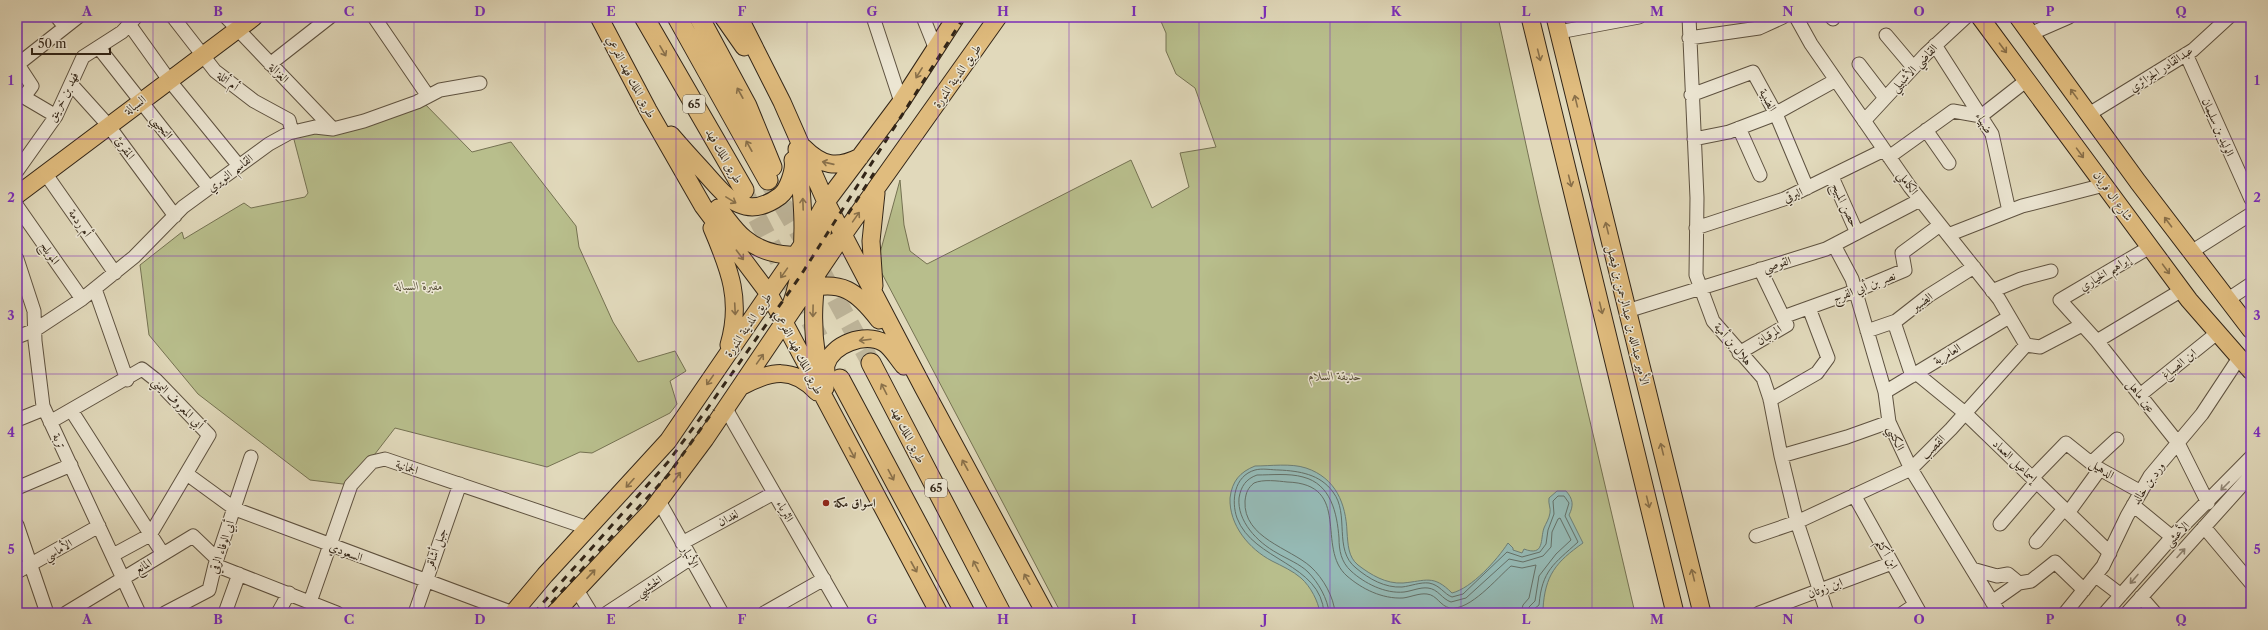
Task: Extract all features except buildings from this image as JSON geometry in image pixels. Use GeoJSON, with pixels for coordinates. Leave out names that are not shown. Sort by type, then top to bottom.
{"type":"FeatureCollection","features":[{"type":"Feature","properties":{"kind":"highway","name":"طريق الملك فهد"},"geometry":{"type":"LineString","coordinates":[[644,17],[744,190]]}},
{"type":"Feature","properties":{"kind":"highway","name":"65"},"geometry":{"type":"LineString","coordinates":[[676,17],[770,174],[747,106],[699,17]]}},
{"type":"Feature","properties":{"kind":"highway","name":"طريق الملك فهد"},"geometry":{"type":"LineString","coordinates":[[871,363],[1001,613]]}},
{"type":"Feature","properties":{"kind":"highway"},"geometry":{"type":"LineString","coordinates":[[840,380],[966,613]]}},
{"type":"Feature","properties":{"kind":"main road","name":"السبالة"},"geometry":{"type":"LineString","coordinates":[[17,195],[201,56],[232,23],[254,17]]}},
{"type":"Feature","properties":{"kind":"main road","name":"طريق الملك فهد الفرعي"},"geometry":{"type":"LineString","coordinates":[[599,17],[648,110],[703,206],[769,294],[822,397],[939,613]]}},
{"type":"Feature","properties":{"kind":"main road"},"geometry":{"type":"LineString","coordinates":[[723,17],[782,102],[796,141],[803,200],[800,252],[808,287],[815,347],[823,383],[842,433]]}},
{"type":"Feature","properties":{"kind":"main road"},"geometry":{"type":"LineString","coordinates":[[738,17],[782,102],[826,202],[924,389],[1045,613]]}},
{"type":"Feature","properties":{"kind":"main road","name":"طريق المدينة المنورة"},"geometry":{"type":"LineString","coordinates":[[513,613],[545,575],[668,441],[769,294],[800,252],[826,202],[901,102],[935,47],[956,17]]}},
{"type":"Feature","properties":{"kind":"main road","name":"طريق المدينة المنورة"},"geometry":{"type":"LineString","coordinates":[[808,287],[843,235],[998,17]]}},
{"type":"Feature","properties":{"kind":"main road","name":"الأمير عبدالله بن عبدالرحمن بن فيصل"},"geometry":{"type":"LineString","coordinates":[[1530,17],[1675,613]]}},
{"type":"Feature","properties":{"kind":"main road","name":"شارع ال فريان"},"geometry":{"type":"LineString","coordinates":[[1980,17],[2182,290],[2251,371]]}},
{"type":"Feature","properties":{"kind":"main road"},"geometry":{"type":"LineString","coordinates":[[2018,17],[2226,300],[2251,330]]}},
{"type":"Feature","properties":{"kind":"main road","name":"الأمير عبدالله بن عبدالرحمن بن فيصل"},"geometry":{"type":"LineString","coordinates":[[1557,24],[1702,613]]}},
{"type":"Feature","properties":{"kind":"main road"},"geometry":{"type":"LineString","coordinates":[[648,110],[727,199],[741,206],[755,207],[770,203],[782,194],[789,182],[794,164],[782,102]]}},
{"type":"Feature","properties":{"kind":"main road"},"geometry":{"type":"LineString","coordinates":[[648,110],[716,206],[743,238],[772,252],[819,252],[833,244],[843,235]]}},
{"type":"Feature","properties":{"kind":"main road"},"geometry":{"type":"LineString","coordinates":[[801,146],[815,159],[833,165],[851,162],[860,157]]}},
{"type":"Feature","properties":{"kind":"main road"},"geometry":{"type":"LineString","coordinates":[[875,296],[871,241],[872,215],[877,188]]}},
{"type":"Feature","properties":{"kind":"main road"},"geometry":{"type":"LineString","coordinates":[[555,613],[659,501],[726,409],[784,324],[808,287],[819,252],[826,202]]}},
{"type":"Feature","properties":{"kind":"main road"},"geometry":{"type":"LineString","coordinates":[[703,206],[726,261],[734,293],[735,321],[724,360]]}},
{"type":"Feature","properties":{"kind":"main road"},"geometry":{"type":"LineString","coordinates":[[769,294],[829,285],[850,291],[864,300],[924,389]]}},
{"type":"Feature","properties":{"kind":"main road"},"geometry":{"type":"LineString","coordinates":[[842,433],[827,382],[826,365],[834,353],[847,343],[870,338],[884,343],[924,389]]}},
{"type":"Feature","properties":{"kind":"main road"},"geometry":{"type":"LineString","coordinates":[[742,386],[770,374],[784,373],[802,378],[822,397]]}},
{"type":"Feature","properties":{"kind":"street"},"geometry":{"type":"LineString","coordinates":[[56,116],[20,95],[32,86],[17,64],[61,22],[78,17]]}},
{"type":"Feature","properties":{"kind":"street","name":"أم أثلة"},"geometry":{"type":"LineString","coordinates":[[173,17],[201,56],[215,71],[254,101],[290,120],[292,132]]}},
{"type":"Feature","properties":{"kind":"street"},"geometry":{"type":"LineString","coordinates":[[270,64],[330,17]]}},
{"type":"Feature","properties":{"kind":"street"},"geometry":{"type":"LineString","coordinates":[[374,17],[428,96]]}},
{"type":"Feature","properties":{"kind":"street"},"geometry":{"type":"LineString","coordinates":[[873,17],[901,102]]}},
{"type":"Feature","properties":{"kind":"street"},"geometry":{"type":"LineString","coordinates":[[924,17],[935,47]]}},
{"type":"Feature","properties":{"kind":"street"},"geometry":{"type":"LineString","coordinates":[[1557,24],[1639,17]]}},
{"type":"Feature","properties":{"kind":"street","name":"هلال بن أمية"},"geometry":{"type":"LineString","coordinates":[[1689,17],[1694,139],[1696,275],[1713,321],[1739,353],[1763,378],[1770,400],[1780,456],[1797,522],[1827,613]]}},
{"type":"Feature","properties":{"kind":"street"},"geometry":{"type":"LineString","coordinates":[[1689,38],[1759,28],[1784,17]]}},
{"type":"Feature","properties":{"kind":"street","name":"الكاملي"},"geometry":{"type":"LineString","coordinates":[[1796,17],[1811,44],[1864,121],[1920,200],[1992,291],[2026,345]]}},
{"type":"Feature","properties":{"kind":"street","name":"القاضي الأشبيلي"},"geometry":{"type":"LineString","coordinates":[[1864,121],[1913,67],[1966,17]]}},
{"type":"Feature","properties":{"kind":"street"},"geometry":{"type":"LineString","coordinates":[[2030,34],[2069,17]]}},
{"type":"Feature","properties":{"kind":"street","name":"عبدالقادر الجزائري"},"geometry":{"type":"LineString","coordinates":[[2089,114],[2186,54],[2229,17]]}},
{"type":"Feature","properties":{"kind":"street"},"geometry":{"type":"LineString","coordinates":[[132,21],[169,80],[239,166]]}},
{"type":"Feature","properties":{"kind":"street","name":"فهد بن خرينق"},"geometry":{"type":"LineString","coordinates":[[17,171],[56,116],[83,56],[99,48],[122,32],[132,21]]}},
{"type":"Feature","properties":{"kind":"street","name":"الغزالة"},"geometry":{"type":"LineString","coordinates":[[232,23],[333,129]]}},
{"type":"Feature","properties":{"kind":"street"},"geometry":{"type":"LineString","coordinates":[[1886,35],[1913,67]]}},
{"type":"Feature","properties":{"kind":"street","name":"ضهياء"},"geometry":{"type":"LineString","coordinates":[[1935,45],[1992,134],[2010,211]]}},
{"type":"Feature","properties":{"kind":"street","name":"التجيبي"},"geometry":{"type":"LineString","coordinates":[[99,48],[209,188]]}},
{"type":"Feature","properties":{"kind":"street","name":"الوليد بن سليمان"},"geometry":{"type":"LineString","coordinates":[[2186,54],[2251,199]]}},
{"type":"Feature","properties":{"kind":"street"},"geometry":{"type":"LineString","coordinates":[[1859,64],[1885,98]]}},
{"type":"Feature","properties":{"kind":"street","name":"الضبية"},"geometry":{"type":"LineString","coordinates":[[1691,95],[1753,72],[1776,114],[1808,188]]}},
{"type":"Feature","properties":{"kind":"street"},"geometry":{"type":"LineString","coordinates":[[1694,139],[1739,128],[1776,114],[1836,80]]}},
{"type":"Feature","properties":{"kind":"street"},"geometry":{"type":"LineString","coordinates":[[1981,116],[2027,80]]}},
{"type":"Feature","properties":{"kind":"street","name":"المقرئ"},"geometry":{"type":"LineString","coordinates":[[71,84],[108,125],[175,216]]}},
{"type":"Feature","properties":{"kind":"street","name":"القاسم النويري"},"geometry":{"type":"LineString","coordinates":[[17,337],[35,330],[82,299],[134,257],[175,216],[209,188],[269,144],[292,132],[315,127],[333,129],[364,121],[440,90],[480,84]]}},
{"type":"Feature","properties":{"kind":"street","name":"البرقي"},"geometry":{"type":"LineString","coordinates":[[1696,228],[1784,199],[1887,153],[1926,130],[1953,111],[1981,116]]}},
{"type":"Feature","properties":{"kind":"street"},"geometry":{"type":"LineString","coordinates":[[1739,128],[1760,176]]}},
{"type":"Feature","properties":{"kind":"street"},"geometry":{"type":"LineString","coordinates":[[1926,130],[1949,163]]}},
{"type":"Feature","properties":{"kind":"street","name":"أم ردمة"},"geometry":{"type":"LineString","coordinates":[[45,174],[115,273]]}},
{"type":"Feature","properties":{"kind":"street","name":"حصن المبيح"},"geometry":{"type":"LineString","coordinates":[[1832,177],[1857,233]]}},
{"type":"Feature","properties":{"kind":"street","name":"نصر بن أبي الفرج"},"geometry":{"type":"LineString","coordinates":[[1783,316],[1856,291],[1905,270],[1902,253],[1944,230],[2104,185]]}},
{"type":"Feature","properties":{"kind":"street","name":"القوصي"},"geometry":{"type":"LineString","coordinates":[[1628,311],[1834,245],[1920,200]]}},
{"type":"Feature","properties":{"kind":"street","name":"المويلح"},"geometry":{"type":"LineString","coordinates":[[17,206],[82,299]]}},
{"type":"Feature","properties":{"kind":"street"},"geometry":{"type":"LineString","coordinates":[[2191,252],[2251,214]]}},
{"type":"Feature","properties":{"kind":"street","name":"الكتبي"},"geometry":{"type":"LineString","coordinates":[[1834,245],[1852,279],[1856,291],[1885,392],[1889,422],[1911,469],[1999,613]]}},
{"type":"Feature","properties":{"kind":"street","name":"إبراهيم الخياري"},"geometry":{"type":"LineString","coordinates":[[2060,300],[2150,247]]}},
{"type":"Feature","properties":{"kind":"street","name":"تربة"},"geometry":{"type":"LineString","coordinates":[[17,259],[34,311],[44,409],[139,613]]}},
{"type":"Feature","properties":{"kind":"street","name":"الضبير"},"geometry":{"type":"LineString","coordinates":[[1867,331],[1894,322],[1928,296],[1974,267]]}},
{"type":"Feature","properties":{"kind":"street","name":"المرقبان"},"geometry":{"type":"LineString","coordinates":[[1739,353],[1787,325],[1760,269]]}},
{"type":"Feature","properties":{"kind":"street"},"geometry":{"type":"LineString","coordinates":[[1992,291],[2022,279],[2051,270]]}},
{"type":"Feature","properties":{"kind":"street"},"geometry":{"type":"LineString","coordinates":[[2226,300],[2251,284]]}},
{"type":"Feature","properties":{"kind":"street"},"geometry":{"type":"LineString","coordinates":[[95,289],[127,380]]}},
{"type":"Feature","properties":{"kind":"street"},"geometry":{"type":"LineString","coordinates":[[2097,341],[2182,290]]}},
{"type":"Feature","properties":{"kind":"street","name":"عين ماهل"},"geometry":{"type":"LineString","coordinates":[[2060,300],[2097,341],[2178,443],[2208,503]]}},
{"type":"Feature","properties":{"kind":"street"},"geometry":{"type":"LineString","coordinates":[[1770,400],[1817,373],[1828,358],[1809,308]]}},
{"type":"Feature","properties":{"kind":"street","name":"العامرية"},"geometry":{"type":"LineString","coordinates":[[1885,392],[2009,317]]}},
{"type":"Feature","properties":{"kind":"street"},"geometry":{"type":"LineString","coordinates":[[1894,322],[1914,374]]}},
{"type":"Feature","properties":{"kind":"street"},"geometry":{"type":"LineString","coordinates":[[2026,345],[2040,347],[2082,325]]}},
{"type":"Feature","properties":{"kind":"street","name":"ابن الصباغ"},"geometry":{"type":"LineString","coordinates":[[2140,395],[2217,332]]}},
{"type":"Feature","properties":{"kind":"street","name":"القصب"},"geometry":{"type":"LineString","coordinates":[[1756,536],[1797,522],[1911,469],[1965,413],[2026,345]]}},
{"type":"Feature","properties":{"kind":"street","name":"ورد بن خالد"},"geometry":{"type":"LineString","coordinates":[[2064,613],[2096,576],[2110,553],[2133,505],[2150,476],[2202,414],[2239,358]]}},
{"type":"Feature","properties":{"kind":"street","name":"أبي المعروف اليمني"},"geometry":{"type":"LineString","coordinates":[[50,422],[127,380],[142,369],[156,380],[209,435],[150,535]]}},
{"type":"Feature","properties":{"kind":"street","name":"إسماعيل العماد"},"geometry":{"type":"LineString","coordinates":[[1914,374],[1965,413],[2110,553]]}},
{"type":"Feature","properties":{"kind":"street"},"geometry":{"type":"LineString","coordinates":[[17,420],[44,409]]}},
{"type":"Feature","properties":{"kind":"street","name":"الثرياء"},"geometry":{"type":"LineString","coordinates":[[726,409],[844,613]]}},
{"type":"Feature","properties":{"kind":"street"},"geometry":{"type":"LineString","coordinates":[[71,410],[163,554]]}},
{"type":"Feature","properties":{"kind":"street"},"geometry":{"type":"LineString","coordinates":[[1780,456],[1847,438],[1889,422]]}},
{"type":"Feature","properties":{"kind":"street"},"geometry":{"type":"LineString","coordinates":[[2036,542],[2066,511],[2095,466],[2117,439]]}},
{"type":"Feature","properties":{"kind":"street","name":"الدهيل"},"geometry":{"type":"LineString","coordinates":[[2034,480],[2066,443],[2095,466],[2141,492]]}},
{"type":"Feature","properties":{"kind":"street","name":"أبي الوفاء الرقي"},"geometry":{"type":"LineString","coordinates":[[165,613],[209,590],[216,562],[235,509],[251,457]]}},
{"type":"Feature","properties":{"kind":"street","name":"الأعشى"},"geometry":{"type":"LineString","coordinates":[[2105,613],[2172,537],[2208,503],[2251,457]]}},
{"type":"Feature","properties":{"kind":"street","name":"الجمانية"},"geometry":{"type":"LineString","coordinates":[[310,602],[351,484],[372,462],[385,459],[588,528]]}},
{"type":"Feature","properties":{"kind":"street"},"geometry":{"type":"LineString","coordinates":[[17,488],[71,465]]}},
{"type":"Feature","properties":{"kind":"street","name":"السعودي"},"geometry":{"type":"LineString","coordinates":[[187,474],[235,509],[330,546],[513,613]]}},
{"type":"Feature","properties":{"kind":"street","name":"الأعشى"},"geometry":{"type":"LineString","coordinates":[[2127,613],[2251,475]]}},
{"type":"Feature","properties":{"kind":"street"},"geometry":{"type":"LineString","coordinates":[[2000,524],[2034,480]]}},
{"type":"Feature","properties":{"kind":"street","name":"جبل أشاقر"},"geometry":{"type":"LineString","coordinates":[[415,613],[460,484]]}},
{"type":"Feature","properties":{"kind":"street","name":"لغدان"},"geometry":{"type":"LineString","coordinates":[[682,543],[774,493]]}},
{"type":"Feature","properties":{"kind":"street","name":"ابن أكثم"},"geometry":{"type":"LineString","coordinates":[[1854,495],[1917,609]]}},
{"type":"Feature","properties":{"kind":"street","name":"الأنبار"},"geometry":{"type":"LineString","coordinates":[[659,501],[722,613]]}},
{"type":"Feature","properties":{"kind":"street"},"geometry":{"type":"LineString","coordinates":[[2133,505],[2172,537]]}},
{"type":"Feature","properties":{"kind":"street"},"geometry":{"type":"LineString","coordinates":[[17,524],[47,613]]}},
{"type":"Feature","properties":{"kind":"street","name":"الأماسي"},"geometry":{"type":"LineString","coordinates":[[17,572],[31,566],[99,526]]}},
{"type":"Feature","properties":{"kind":"street"},"geometry":{"type":"LineString","coordinates":[[2204,527],[2251,583]]}},
{"type":"Feature","properties":{"kind":"street"},"geometry":{"type":"LineString","coordinates":[[113,555],[150,535]]}},
{"type":"Feature","properties":{"kind":"street","name":"المانع"},"geometry":{"type":"LineString","coordinates":[[66,613],[194,536],[216,562],[239,574],[337,613]]}},
{"type":"Feature","properties":{"kind":"street","name":"الخشيبي"},"geometry":{"type":"LineString","coordinates":[[608,613],[691,558]]}},
{"type":"Feature","properties":{"kind":"street"},"geometry":{"type":"LineString","coordinates":[[1992,602],[2019,583],[2031,582],[2055,562],[2084,590]]}},
{"type":"Feature","properties":{"kind":"street","name":"ابن زوتان"},"geometry":{"type":"LineString","coordinates":[[1759,613],[1892,563]]}},
{"type":"Feature","properties":{"kind":"street"},"geometry":{"type":"LineString","coordinates":[[1972,569],[1998,576],[2008,574],[2019,583]]}},
{"type":"Feature","properties":{"kind":"street"},"geometry":{"type":"LineString","coordinates":[[225,613],[239,574]]}},
{"type":"Feature","properties":{"kind":"street"},"geometry":{"type":"LineString","coordinates":[[2096,576],[2121,595]]}},
{"type":"Feature","properties":{"kind":"street"},"geometry":{"type":"LineString","coordinates":[[764,613],[824,579]]}},
{"type":"Feature","properties":{"kind":"street"},"geometry":{"type":"LineString","coordinates":[[577,590],[591,613]]}},
{"type":"Feature","properties":{"kind":"street"},"geometry":{"type":"LineString","coordinates":[[278,613],[289,593]]}},
{"type":"Feature","properties":{"kind":"street"},"geometry":{"type":"LineString","coordinates":[[2141,597],[2155,613]]}},
{"type":"Feature","properties":{"kind":"street"},"geometry":{"type":"LineString","coordinates":[[1903,613],[1917,609]]}},
{"type":"Feature","properties":{"kind":"green space","name":"حديقة السلام"},"geometry":{"type":"Polygon","coordinates":[[[1159,17],[1498,17],[1539,204],[1635,613],[1061,613],[877,264],[900,180],[904,225],[910,251],[927,264],[1131,160],[1152,208],[1189,187],[1180,153],[1216,147],[1195,88],[1176,74],[1166,51],[1166,33],[1159,17]]]}},
{"type":"Feature","properties":{"kind":"green space","name":"مقبرة السبالة"},"geometry":{"type":"Polygon","coordinates":[[[421,100],[472,152],[511,142],[576,226],[579,247],[613,322],[638,362],[675,351],[686,371],[670,381],[677,404],[670,413],[592,453],[580,452],[547,467],[395,428],[351,485],[310,480],[198,394],[149,335],[140,265],[182,232],[184,239],[244,203],[251,208],[305,197],[308,193],[292,132],[333,129],[421,100]]]}},
{"type":"Feature","properties":{"kind":"water"},"geometry":{"type":"Polygon","coordinates":[[[1255,466],[1300,466],[1316,472],[1325,478],[1332,485],[1341,502],[1346,522],[1348,546],[1352,558],[1358,565],[1368,572],[1391,582],[1403,583],[1429,580],[1440,583],[1452,593],[1460,590],[1476,579],[1491,565],[1508,543],[1513,550],[1522,553],[1524,549],[1535,551],[1539,549],[1544,528],[1550,515],[1549,498],[1557,491],[1566,491],[1570,497],[1572,508],[1569,515],[1583,543],[1559,563],[1549,578],[1544,597],[1543,609],[1531,613],[1320,613],[1314,594],[1305,582],[1294,573],[1264,556],[1248,543],[1237,527],[1233,518],[1230,498],[1235,482],[1241,474],[1255,466]]]}},
{"type":"Feature","properties":{"kind":"tunnel"},"geometry":{"type":"LineString","coordinates":[[768,180],[807,246]]}},
{"type":"Feature","properties":{"kind":"tunnel"},"geometry":{"type":"LineString","coordinates":[[744,192],[840,379]]}},
{"type":"Feature","properties":{"kind":"tunnel"},"geometry":{"type":"LineString","coordinates":[[822,273],[871,363]]}},
{"type":"Feature","properties":{"kind":"railway"},"geometry":{"type":"LineString","coordinates":[[534,613],[668,462],[707,409],[801,275],[964,17]]}},
{"type":"Feature","properties":{"kind":"railway"},"geometry":{"type":"LineString","coordinates":[[848,214],[874,173]]}},
{"type":"Feature","properties":{"kind":"railway"},"geometry":{"type":"LineString","coordinates":[[542,613],[669,474],[714,410]]}},
{"type":"Feature","properties":{"kind":"place","name":"اسواق مكة"},"geometry":{"type":"Point","coordinates":[826,503]}}]}
